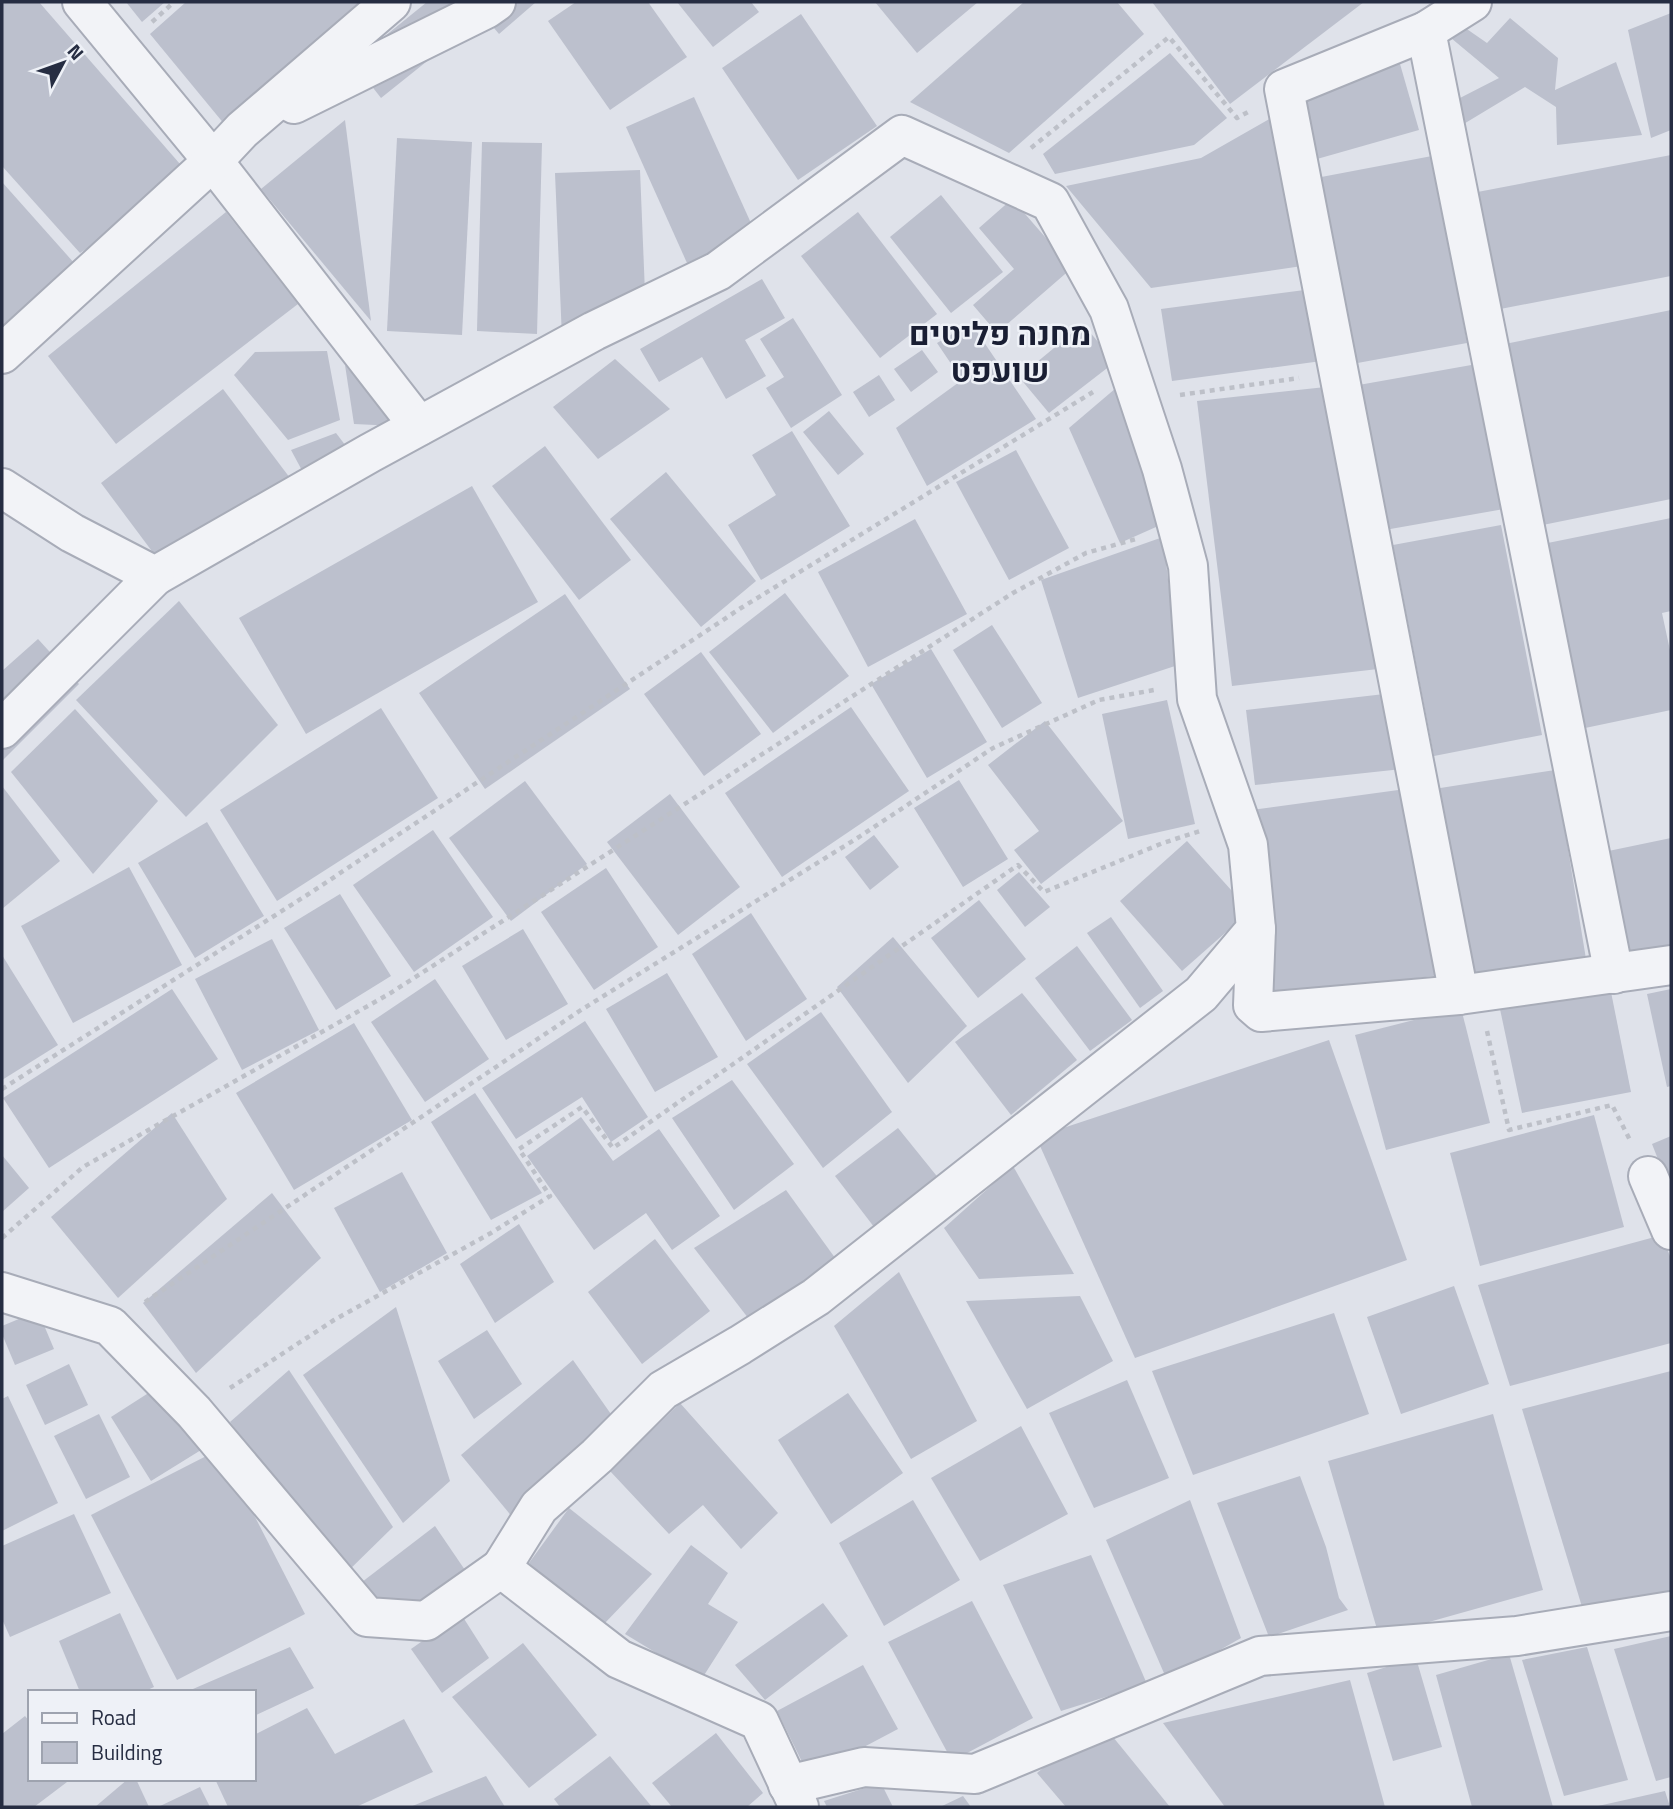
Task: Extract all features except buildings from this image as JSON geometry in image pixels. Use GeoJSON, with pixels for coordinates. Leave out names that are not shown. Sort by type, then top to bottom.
{"type":"FeatureCollection","features":[{"type":"Feature","properties":{"kind":"street"},"geometry":{"type":"LineString","coordinates":[[82,2],[213,161],[419,426]]}},
{"type":"Feature","properties":{"kind":"street"},"geometry":{"type":"LineString","coordinates":[[2,354],[213,161],[242,130],[391,2]]}},
{"type":"Feature","properties":{"kind":"street"},"geometry":{"type":"LineString","coordinates":[[242,130],[496,2]]}},
{"type":"Feature","properties":{"kind":"street"},"geometry":{"type":"LineString","coordinates":[[1468,994],[1338,373],[1284,89],[1426,31],[1472,2]]}},
{"type":"Feature","properties":{"kind":"street"},"geometry":{"type":"LineString","coordinates":[[1426,31],[1614,974]]}},
{"type":"Feature","properties":{"kind":"street"},"geometry":{"type":"LineString","coordinates":[[2,729],[155,576],[419,426],[594,331],[718,271],[902,135],[1050,202],[1110,310],[1162,468],[1188,566],[1196,699],[1248,845],[1256,929],[1253,1005],[1261,1012],[1468,994],[1671,965]]}},
{"type":"Feature","properties":{"kind":"street"},"geometry":{"type":"LineString","coordinates":[[2,488],[72,533],[155,576]]}},
{"type":"Feature","properties":{"kind":"street"},"geometry":{"type":"LineString","coordinates":[[2,1292],[110,1326],[194,1412],[367,1617],[426,1621],[502,1568],[539,1507],[597,1456],[663,1390],[816,1297],[1202,994],[1256,929]]}},
{"type":"Feature","properties":{"kind":"street"},"geometry":{"type":"LineString","coordinates":[[1648,1176],[1671,1230]]}},
{"type":"Feature","properties":{"kind":"street"},"geometry":{"type":"LineString","coordinates":[[502,1568],[619,1659],[759,1721],[793,1796],[864,1767],[975,1774],[1260,1656],[1517,1636],[1671,1611]]}},
{"type":"Feature","properties":{"kind":"path"},"geometry":{"type":"LineString","coordinates":[[995,177],[1168,37],[1237,118],[1284,89]]}},
{"type":"Feature","properties":{"kind":"path"},"geometry":{"type":"LineString","coordinates":[[2,1089],[307,895],[741,608],[1134,385],[1338,373]]}},
{"type":"Feature","properties":{"kind":"path"},"geometry":{"type":"LineString","coordinates":[[2,1238],[83,1167],[389,994],[1013,593],[1086,554],[1178,526]]}},
{"type":"Feature","properties":{"kind":"path"},"geometry":{"type":"LineString","coordinates":[[110,1326],[581,1010],[859,837],[993,748],[1099,700],[1196,681]]}},
{"type":"Feature","properties":{"kind":"path"},"geometry":{"type":"LineString","coordinates":[[194,1412],[334,1320],[491,1233],[550,1196],[519,1149],[582,1107],[613,1148],[1018,865],[1044,892],[1163,843],[1239,818]]}},
{"type":"Feature","properties":{"kind":"path"},"geometry":{"type":"LineString","coordinates":[[1468,994],[1508,1130],[1612,1105],[1648,1176]]}},
{"type":"Feature","properties":{"kind":"district","name":"מחנה פליטים שועפט"},"geometry":{"type":"Point","coordinates":[1000,352]}}]}
